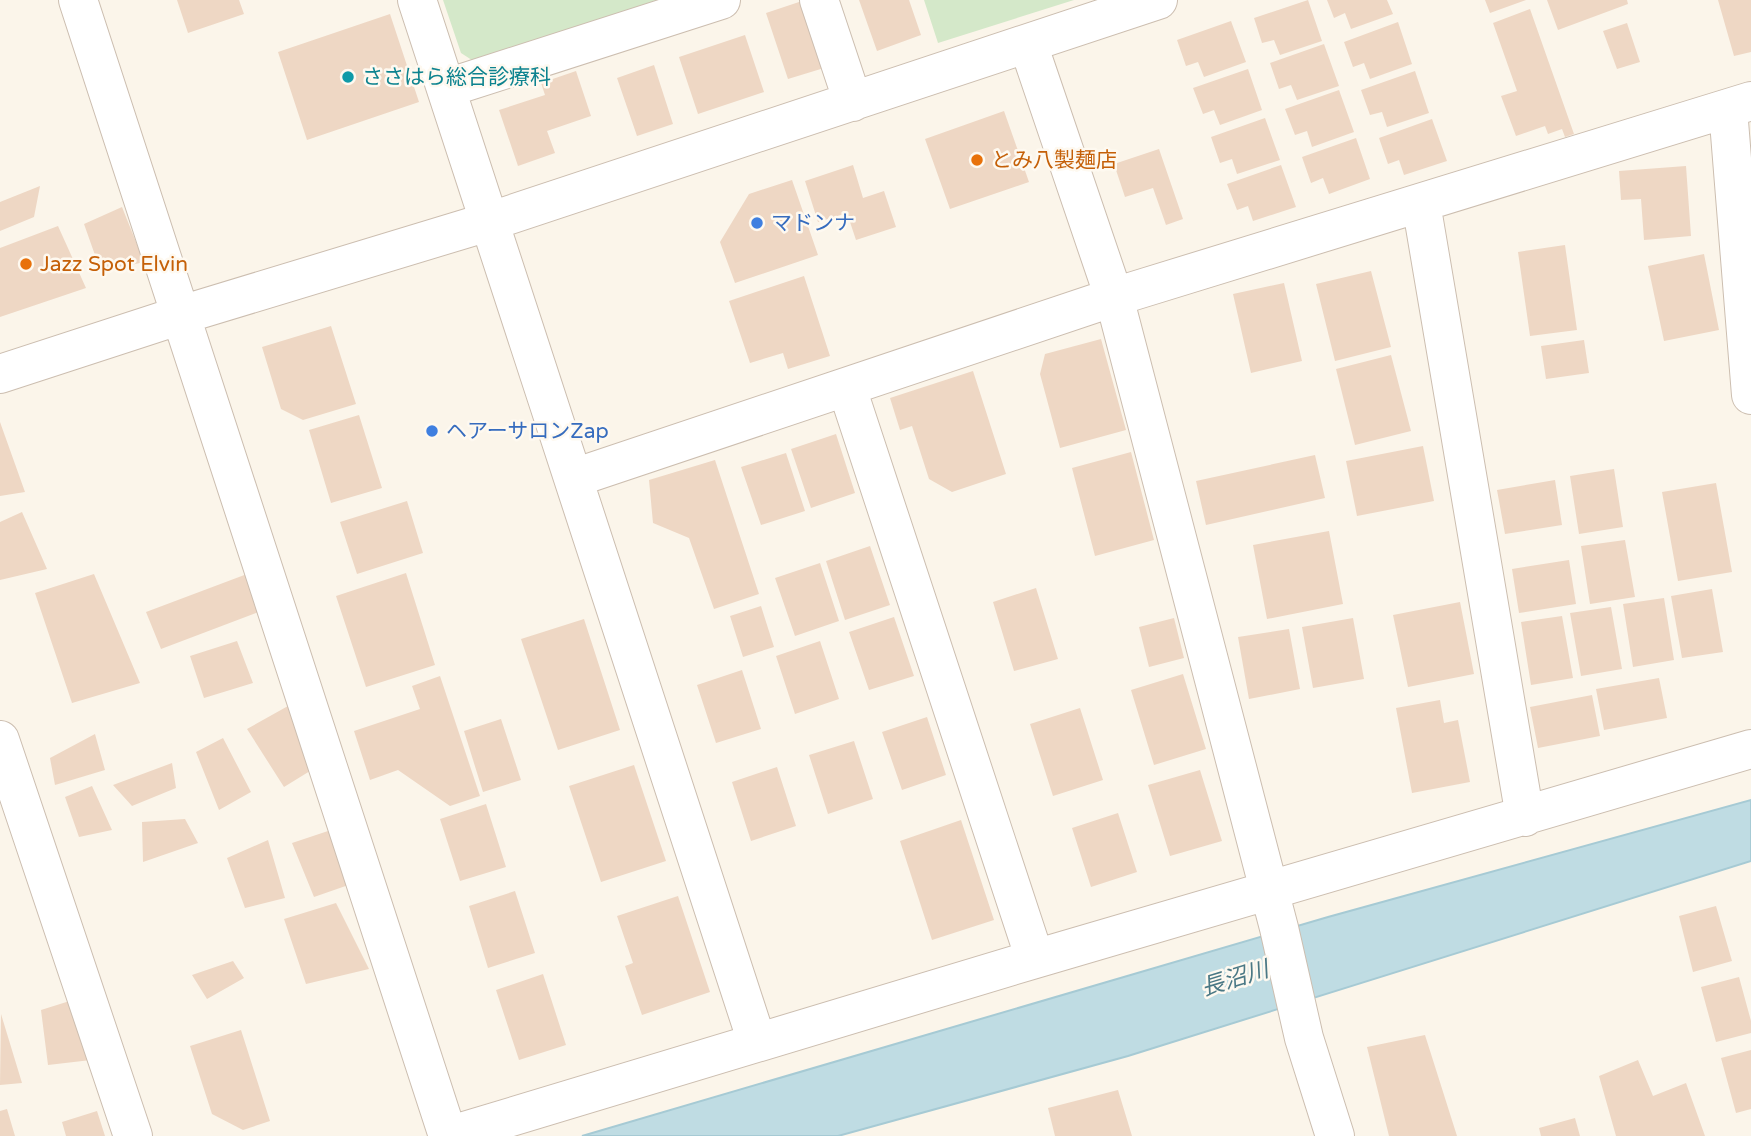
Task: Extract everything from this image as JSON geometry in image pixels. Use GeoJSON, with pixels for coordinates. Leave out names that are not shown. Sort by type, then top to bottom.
{"type":"FeatureCollection","features":[{"type":"Feature","properties":{"kind":"street"},"geometry":{"type":"LineString","coordinates":[[78,0],[448,1136],[1035,959],[1751,749]]}},
{"type":"Feature","properties":{"kind":"street"},"geometry":{"type":"LineString","coordinates":[[416,0],[491,221],[757,1042]]}},
{"type":"Feature","properties":{"kind":"street"},"geometry":{"type":"LineString","coordinates":[[447,88],[721,0]]}},
{"type":"Feature","properties":{"kind":"street"},"geometry":{"type":"LineString","coordinates":[[819,0],[853,102]]}},
{"type":"Feature","properties":{"kind":"street"},"geometry":{"type":"LineString","coordinates":[[0,374],[181,315],[491,221],[1158,0]]}},
{"type":"Feature","properties":{"kind":"street"},"geometry":{"type":"LineString","coordinates":[[1028,44],[1114,298],[1270,892],[1304,1038],[1335,1136]]}},
{"type":"Feature","properties":{"kind":"street"},"geometry":{"type":"LineString","coordinates":[[574,478],[1114,298],[1740,105],[1751,395]]}},
{"type":"Feature","properties":{"kind":"street"},"geometry":{"type":"LineString","coordinates":[[1421,203],[1525,817]]}},
{"type":"Feature","properties":{"kind":"street"},"geometry":{"type":"LineString","coordinates":[[847,388],[1035,959]]}},
{"type":"Feature","properties":{"kind":"street"},"geometry":{"type":"LineString","coordinates":[[0,740],[133,1136]]}},
{"type":"Feature","properties":{"kind":"green space"},"geometry":{"type":"Polygon","coordinates":[[[443,0],[678,0],[478,64],[461,53],[443,0]]]}},
{"type":"Feature","properties":{"kind":"green space"},"geometry":{"type":"Polygon","coordinates":[[[924,0],[1074,0],[938,43],[924,0]]]}},
{"type":"Feature","properties":{"kind":"water","name":"長沼川"},"geometry":{"type":"Polygon","coordinates":[[[1751,800],[1751,861],[1128,1056],[838,1136],[582,1136],[1328,917],[1751,800]]]}},
{"type":"Feature","properties":{"kind":"building"},"geometry":{"type":"Polygon","coordinates":[[[177,0],[239,0],[244,14],[188,33],[177,0]]]}},
{"type":"Feature","properties":{"kind":"building"},"geometry":{"type":"Polygon","coordinates":[[[859,0],[909,0],[921,35],[877,51],[859,0]]]}},
{"type":"Feature","properties":{"kind":"building"},"geometry":{"type":"Polygon","coordinates":[[[1308,0],[1322,41],[1280,55],[1274,40],[1262,43],[1254,18],[1308,0]]]}},
{"type":"Feature","properties":{"kind":"building"},"geometry":{"type":"Polygon","coordinates":[[[1327,0],[1387,0],[1393,14],[1351,29],[1345,13],[1334,18],[1327,0]]]}},
{"type":"Feature","properties":{"kind":"building"},"geometry":{"type":"Polygon","coordinates":[[[1485,0],[1526,0],[1490,13],[1485,0]]]}},
{"type":"Feature","properties":{"kind":"building"},"geometry":{"type":"Polygon","coordinates":[[[1547,0],[1627,0],[1628,4],[1558,30],[1547,0]]]}},
{"type":"Feature","properties":{"kind":"building"},"geometry":{"type":"Polygon","coordinates":[[[1718,0],[1751,0],[1751,52],[1734,56],[1718,0]]]}},
{"type":"Feature","properties":{"kind":"building"},"geometry":{"type":"Polygon","coordinates":[[[802,1],[824,68],[788,79],[766,13],[802,1]]]}},
{"type":"Feature","properties":{"kind":"building"},"geometry":{"type":"Polygon","coordinates":[[[1530,9],[1574,134],[1565,137],[1562,129],[1548,134],[1545,126],[1516,136],[1501,96],[1517,91],[1493,23],[1530,9]]]}},
{"type":"Feature","properties":{"kind":"building","name":"ささはら総合診療科"},"geometry":{"type":"Polygon","coordinates":[[[390,14],[419,102],[307,140],[278,52],[390,14]]]}},
{"type":"Feature","properties":{"kind":"building"},"geometry":{"type":"Polygon","coordinates":[[[1231,21],[1246,62],[1204,77],[1198,62],[1186,66],[1177,40],[1231,21]]]}},
{"type":"Feature","properties":{"kind":"building"},"geometry":{"type":"Polygon","coordinates":[[[1398,22],[1412,64],[1370,79],[1364,63],[1353,67],[1344,42],[1398,22]]]}},
{"type":"Feature","properties":{"kind":"building"},"geometry":{"type":"Polygon","coordinates":[[[1627,23],[1640,62],[1617,69],[1603,31],[1627,23]]]}},
{"type":"Feature","properties":{"kind":"building"},"geometry":{"type":"Polygon","coordinates":[[[745,35],[764,92],[698,114],[679,57],[745,35]]]}},
{"type":"Feature","properties":{"kind":"building"},"geometry":{"type":"Polygon","coordinates":[[[1324,44],[1339,86],[1297,100],[1291,85],[1279,89],[1270,63],[1324,44]]]}},
{"type":"Feature","properties":{"kind":"building"},"geometry":{"type":"Polygon","coordinates":[[[654,65],[673,124],[637,136],[617,78],[654,65]]]}},
{"type":"Feature","properties":{"kind":"building"},"geometry":{"type":"Polygon","coordinates":[[[1248,69],[1262,110],[1220,125],[1214,110],[1203,114],[1193,88],[1248,69]]]}},
{"type":"Feature","properties":{"kind":"building"},"geometry":{"type":"Polygon","coordinates":[[[576,71],[591,116],[547,131],[555,153],[518,166],[499,110],[545,95],[541,83],[576,71]]]}},
{"type":"Feature","properties":{"kind":"building"},"geometry":{"type":"Polygon","coordinates":[[[1415,71],[1429,113],[1387,127],[1382,112],[1370,115],[1361,90],[1415,71]]]}},
{"type":"Feature","properties":{"kind":"building"},"geometry":{"type":"Polygon","coordinates":[[[1339,90],[1354,132],[1312,147],[1307,131],[1295,135],[1285,109],[1339,90]]]}},
{"type":"Feature","properties":{"kind":"building","name":"とみ八製麺店"},"geometry":{"type":"Polygon","coordinates":[[[1004,111],[1029,182],[950,209],[925,139],[1004,111]]]}},
{"type":"Feature","properties":{"kind":"building"},"geometry":{"type":"Polygon","coordinates":[[[1265,118],[1280,160],[1237,174],[1232,159],[1220,163],[1211,137],[1265,118]]]}},
{"type":"Feature","properties":{"kind":"building"},"geometry":{"type":"Polygon","coordinates":[[[1432,119],[1447,161],[1404,175],[1399,160],[1388,164],[1379,138],[1432,119]]]}},
{"type":"Feature","properties":{"kind":"building"},"geometry":{"type":"Polygon","coordinates":[[[1356,138],[1370,179],[1329,194],[1323,178],[1311,183],[1302,157],[1356,138]]]}},
{"type":"Feature","properties":{"kind":"building"},"geometry":{"type":"Polygon","coordinates":[[[1159,149],[1183,219],[1166,225],[1153,188],[1125,197],[1114,164],[1159,149]]]}},
{"type":"Feature","properties":{"kind":"building"},"geometry":{"type":"Polygon","coordinates":[[[853,165],[863,198],[884,191],[896,227],[856,240],[847,213],[818,222],[805,181],[853,165]]]}},
{"type":"Feature","properties":{"kind":"building"},"geometry":{"type":"Polygon","coordinates":[[[1281,165],[1296,207],[1253,221],[1248,206],[1237,210],[1227,184],[1281,165]]]}},
{"type":"Feature","properties":{"kind":"building"},"geometry":{"type":"Polygon","coordinates":[[[1686,166],[1691,236],[1644,240],[1641,199],[1621,200],[1619,171],[1686,166]]]}},
{"type":"Feature","properties":{"kind":"building"},"geometry":{"type":"Polygon","coordinates":[[[792,180],[818,255],[735,283],[720,242],[749,194],[792,180]]]}},
{"type":"Feature","properties":{"kind":"building"},"geometry":{"type":"Polygon","coordinates":[[[40,186],[34,217],[0,231],[0,202],[40,186]]]}},
{"type":"Feature","properties":{"kind":"building"},"geometry":{"type":"Polygon","coordinates":[[[122,207],[144,262],[101,272],[84,224],[122,207]]]}},
{"type":"Feature","properties":{"kind":"building"},"geometry":{"type":"Polygon","coordinates":[[[58,226],[86,288],[0,317],[0,248],[58,226]]]}},
{"type":"Feature","properties":{"kind":"building"},"geometry":{"type":"Polygon","coordinates":[[[1565,245],[1577,330],[1530,336],[1518,252],[1565,245]]]}},
{"type":"Feature","properties":{"kind":"building"},"geometry":{"type":"Polygon","coordinates":[[[1704,254],[1719,330],[1664,341],[1648,266],[1704,254]]]}},
{"type":"Feature","properties":{"kind":"building"},"geometry":{"type":"Polygon","coordinates":[[[1371,271],[1391,347],[1335,361],[1316,284],[1371,271]]]}},
{"type":"Feature","properties":{"kind":"building"},"geometry":{"type":"Polygon","coordinates":[[[804,276],[830,356],[788,369],[783,353],[750,363],[729,301],[804,276]]]}},
{"type":"Feature","properties":{"kind":"building"},"geometry":{"type":"Polygon","coordinates":[[[1284,283],[1302,361],[1251,373],[1233,294],[1284,283]]]}},
{"type":"Feature","properties":{"kind":"building"},"geometry":{"type":"Polygon","coordinates":[[[331,326],[356,404],[303,420],[281,409],[262,347],[331,326]]]}},
{"type":"Feature","properties":{"kind":"building"},"geometry":{"type":"Polygon","coordinates":[[[1101,339],[1126,430],[1060,448],[1040,374],[1045,354],[1101,339]]]}},
{"type":"Feature","properties":{"kind":"building"},"geometry":{"type":"Polygon","coordinates":[[[1584,340],[1589,373],[1546,379],[1541,346],[1584,340]]]}},
{"type":"Feature","properties":{"kind":"building"},"geometry":{"type":"Polygon","coordinates":[[[1391,355],[1411,431],[1355,445],[1336,369],[1391,355]]]}},
{"type":"Feature","properties":{"kind":"building"},"geometry":{"type":"Polygon","coordinates":[[[973,371],[1006,474],[952,492],[929,479],[912,426],[900,430],[890,398],[973,371]]]}},
{"type":"Feature","properties":{"kind":"building"},"geometry":{"type":"Polygon","coordinates":[[[359,415],[382,488],[331,503],[309,430],[359,415]]]}},
{"type":"Feature","properties":{"kind":"building"},"geometry":{"type":"Polygon","coordinates":[[[0,422],[25,492],[0,496],[0,422]]]}},
{"type":"Feature","properties":{"kind":"building"},"geometry":{"type":"Polygon","coordinates":[[[836,434],[855,493],[811,508],[791,449],[836,434]]]}},
{"type":"Feature","properties":{"kind":"building"},"geometry":{"type":"Polygon","coordinates":[[[1423,446],[1434,501],[1357,516],[1346,461],[1423,446]]]}},
{"type":"Feature","properties":{"kind":"building"},"geometry":{"type":"Polygon","coordinates":[[[1131,452],[1154,540],[1095,556],[1072,468],[1131,452]]]}},
{"type":"Feature","properties":{"kind":"building"},"geometry":{"type":"Polygon","coordinates":[[[786,453],[805,511],[761,525],[741,467],[786,453]]]}},
{"type":"Feature","properties":{"kind":"building"},"geometry":{"type":"Polygon","coordinates":[[[1315,455],[1325,498],[1206,525],[1196,481],[1315,455]]]}},
{"type":"Feature","properties":{"kind":"building"},"geometry":{"type":"Polygon","coordinates":[[[715,460],[759,594],[714,609],[689,538],[653,523],[649,480],[715,460]]]}},
{"type":"Feature","properties":{"kind":"building"},"geometry":{"type":"Polygon","coordinates":[[[1614,469],[1623,527],[1579,534],[1570,476],[1614,469]]]}},
{"type":"Feature","properties":{"kind":"building"},"geometry":{"type":"Polygon","coordinates":[[[1555,480],[1562,525],[1505,534],[1497,490],[1555,480]]]}},
{"type":"Feature","properties":{"kind":"building"},"geometry":{"type":"Polygon","coordinates":[[[1716,483],[1732,572],[1678,581],[1662,492],[1716,483]]]}},
{"type":"Feature","properties":{"kind":"building"},"geometry":{"type":"Polygon","coordinates":[[[407,501],[423,553],[357,574],[340,522],[407,501]]]}},
{"type":"Feature","properties":{"kind":"building"},"geometry":{"type":"Polygon","coordinates":[[[22,512],[47,569],[0,580],[0,522],[22,512]]]}},
{"type":"Feature","properties":{"kind":"building"},"geometry":{"type":"Polygon","coordinates":[[[1329,531],[1343,604],[1267,619],[1253,545],[1329,531]]]}},
{"type":"Feature","properties":{"kind":"building"},"geometry":{"type":"Polygon","coordinates":[[[1625,540],[1635,597],[1590,604],[1581,546],[1625,540]]]}},
{"type":"Feature","properties":{"kind":"building"},"geometry":{"type":"Polygon","coordinates":[[[870,546],[890,605],[845,620],[826,561],[870,546]]]}},
{"type":"Feature","properties":{"kind":"building"},"geometry":{"type":"Polygon","coordinates":[[[1569,560],[1576,604],[1519,613],[1512,569],[1569,560]]]}},
{"type":"Feature","properties":{"kind":"building"},"geometry":{"type":"Polygon","coordinates":[[[820,563],[839,621],[795,636],[775,578],[820,563]]]}},
{"type":"Feature","properties":{"kind":"building"},"geometry":{"type":"Polygon","coordinates":[[[406,573],[435,665],[366,687],[336,596],[406,573]]]}},
{"type":"Feature","properties":{"kind":"building"},"geometry":{"type":"Polygon","coordinates":[[[94,574],[140,683],[72,703],[35,593],[94,574]]]}},
{"type":"Feature","properties":{"kind":"building"},"geometry":{"type":"Polygon","coordinates":[[[247,574],[261,611],[161,649],[146,612],[247,574]]]}},
{"type":"Feature","properties":{"kind":"building"},"geometry":{"type":"Polygon","coordinates":[[[1036,588],[1058,659],[1014,671],[993,602],[1036,588]]]}},
{"type":"Feature","properties":{"kind":"building"},"geometry":{"type":"Polygon","coordinates":[[[1712,589],[1723,652],[1682,658],[1671,596],[1712,589]]]}},
{"type":"Feature","properties":{"kind":"building"},"geometry":{"type":"Polygon","coordinates":[[[1664,598],[1674,660],[1633,667],[1623,604],[1664,598]]]}},
{"type":"Feature","properties":{"kind":"building"},"geometry":{"type":"Polygon","coordinates":[[[1460,602],[1474,674],[1408,687],[1393,615],[1460,602]]]}},
{"type":"Feature","properties":{"kind":"building"},"geometry":{"type":"Polygon","coordinates":[[[761,606],[774,647],[743,657],[730,616],[761,606]]]}},
{"type":"Feature","properties":{"kind":"building"},"geometry":{"type":"Polygon","coordinates":[[[1611,607],[1622,669],[1581,676],[1570,613],[1611,607]]]}},
{"type":"Feature","properties":{"kind":"building"},"geometry":{"type":"Polygon","coordinates":[[[1562,616],[1573,678],[1531,685],[1521,622],[1562,616]]]}},
{"type":"Feature","properties":{"kind":"building"},"geometry":{"type":"Polygon","coordinates":[[[894,617],[914,676],[869,690],[849,632],[894,617]]]}},
{"type":"Feature","properties":{"kind":"building"},"geometry":{"type":"Polygon","coordinates":[[[1174,618],[1184,658],[1149,667],[1139,627],[1174,618]]]}},
{"type":"Feature","properties":{"kind":"building"},"geometry":{"type":"Polygon","coordinates":[[[1353,618],[1364,679],[1313,688],[1302,627],[1353,618]]]}},
{"type":"Feature","properties":{"kind":"building"},"geometry":{"type":"Polygon","coordinates":[[[584,619],[620,730],[558,750],[521,639],[584,619]]]}},
{"type":"Feature","properties":{"kind":"building"},"geometry":{"type":"Polygon","coordinates":[[[1289,629],[1300,689],[1249,699],[1238,637],[1289,629]]]}},
{"type":"Feature","properties":{"kind":"building"},"geometry":{"type":"Polygon","coordinates":[[[237,641],[253,683],[204,698],[190,656],[237,641]]]}},
{"type":"Feature","properties":{"kind":"building"},"geometry":{"type":"Polygon","coordinates":[[[820,641],[839,699],[795,714],[776,656],[820,641]]]}},
{"type":"Feature","properties":{"kind":"building"},"geometry":{"type":"Polygon","coordinates":[[[742,670],[761,729],[716,743],[697,685],[742,670]]]}},
{"type":"Feature","properties":{"kind":"building"},"geometry":{"type":"Polygon","coordinates":[[[1183,674],[1206,749],[1154,765],[1131,690],[1183,674]]]}},
{"type":"Feature","properties":{"kind":"building"},"geometry":{"type":"Polygon","coordinates":[[[440,676],[480,796],[450,806],[398,770],[370,780],[354,731],[420,709],[412,686],[440,676]]]}},
{"type":"Feature","properties":{"kind":"building"},"geometry":{"type":"Polygon","coordinates":[[[1659,678],[1667,718],[1604,730],[1596,689],[1659,678]]]}},
{"type":"Feature","properties":{"kind":"building"},"geometry":{"type":"Polygon","coordinates":[[[1592,695],[1600,736],[1538,748],[1530,707],[1592,695]]]}},
{"type":"Feature","properties":{"kind":"building"},"geometry":{"type":"Polygon","coordinates":[[[1440,700],[1444,723],[1458,720],[1470,782],[1412,793],[1396,708],[1440,700]]]}},
{"type":"Feature","properties":{"kind":"building"},"geometry":{"type":"Polygon","coordinates":[[[288,706],[310,771],[284,787],[247,729],[288,706]]]}},
{"type":"Feature","properties":{"kind":"building"},"geometry":{"type":"Polygon","coordinates":[[[1080,708],[1103,780],[1053,796],[1030,724],[1080,708]]]}},
{"type":"Feature","properties":{"kind":"building"},"geometry":{"type":"Polygon","coordinates":[[[927,717],[946,775],[902,790],[882,732],[927,717]]]}},
{"type":"Feature","properties":{"kind":"building"},"geometry":{"type":"Polygon","coordinates":[[[501,719],[521,780],[483,792],[464,731],[501,719]]]}},
{"type":"Feature","properties":{"kind":"building"},"geometry":{"type":"Polygon","coordinates":[[[95,734],[105,770],[55,785],[50,758],[95,734]]]}},
{"type":"Feature","properties":{"kind":"building"},"geometry":{"type":"Polygon","coordinates":[[[223,738],[251,792],[219,810],[196,752],[223,738]]]}},
{"type":"Feature","properties":{"kind":"building"},"geometry":{"type":"Polygon","coordinates":[[[854,741],[873,799],[828,814],[809,755],[854,741]]]}},
{"type":"Feature","properties":{"kind":"building"},"geometry":{"type":"Polygon","coordinates":[[[172,763],[176,788],[132,806],[113,785],[172,763]]]}},
{"type":"Feature","properties":{"kind":"building"},"geometry":{"type":"Polygon","coordinates":[[[634,765],[666,861],[601,882],[569,786],[634,765]]]}},
{"type":"Feature","properties":{"kind":"building"},"geometry":{"type":"Polygon","coordinates":[[[777,767],[796,826],[751,841],[732,782],[777,767]]]}},
{"type":"Feature","properties":{"kind":"building"},"geometry":{"type":"Polygon","coordinates":[[[1200,770],[1222,841],[1170,856],[1148,785],[1200,770]]]}},
{"type":"Feature","properties":{"kind":"building"},"geometry":{"type":"Polygon","coordinates":[[[92,786],[112,830],[79,837],[65,797],[92,786]]]}},
{"type":"Feature","properties":{"kind":"building"},"geometry":{"type":"Polygon","coordinates":[[[486,804],[506,867],[460,881],[440,819],[486,804]]]}},
{"type":"Feature","properties":{"kind":"building"},"geometry":{"type":"Polygon","coordinates":[[[1118,813],[1137,872],[1091,887],[1072,828],[1118,813]]]}},
{"type":"Feature","properties":{"kind":"building"},"geometry":{"type":"Polygon","coordinates":[[[185,819],[198,843],[143,862],[142,822],[185,819]]]}},
{"type":"Feature","properties":{"kind":"building"},"geometry":{"type":"Polygon","coordinates":[[[961,820],[994,920],[932,940],[900,841],[961,820]]]}},
{"type":"Feature","properties":{"kind":"building"},"geometry":{"type":"Polygon","coordinates":[[[334,829],[360,881],[314,897],[292,843],[334,829]]]}},
{"type":"Feature","properties":{"kind":"building"},"geometry":{"type":"Polygon","coordinates":[[[268,840],[285,898],[245,908],[227,858],[268,840]]]}},
{"type":"Feature","properties":{"kind":"building"},"geometry":{"type":"Polygon","coordinates":[[[515,891],[535,953],[488,968],[469,906],[515,891]]]}},
{"type":"Feature","properties":{"kind":"building"},"geometry":{"type":"Polygon","coordinates":[[[678,896],[710,992],[642,1015],[625,966],[633,963],[617,916],[678,896]]]}},
{"type":"Feature","properties":{"kind":"building"},"geometry":{"type":"Polygon","coordinates":[[[336,903],[369,969],[306,984],[284,919],[336,903]]]}},
{"type":"Feature","properties":{"kind":"building"},"geometry":{"type":"Polygon","coordinates":[[[1716,906],[1732,961],[1693,972],[1679,916],[1716,906]]]}},
{"type":"Feature","properties":{"kind":"building"},"geometry":{"type":"Polygon","coordinates":[[[233,961],[244,978],[207,999],[192,975],[233,961]]]}},
{"type":"Feature","properties":{"kind":"building"},"geometry":{"type":"Polygon","coordinates":[[[543,974],[566,1045],[519,1060],[496,990],[543,974]]]}},
{"type":"Feature","properties":{"kind":"building"},"geometry":{"type":"Polygon","coordinates":[[[1739,977],[1751,1021],[1751,1033],[1716,1042],[1701,987],[1739,977]]]}},
{"type":"Feature","properties":{"kind":"building"},"geometry":{"type":"Polygon","coordinates":[[[76,999],[91,1060],[48,1065],[41,1010],[76,999]]]}},
{"type":"Feature","properties":{"kind":"building"},"geometry":{"type":"Polygon","coordinates":[[[1,1014],[22,1083],[0,1085],[1,1014]]]}},
{"type":"Feature","properties":{"kind":"building"},"geometry":{"type":"Polygon","coordinates":[[[241,1030],[270,1121],[243,1130],[212,1114],[190,1046],[241,1030]]]}},
{"type":"Feature","properties":{"kind":"building"},"geometry":{"type":"Polygon","coordinates":[[[1425,1035],[1457,1136],[1389,1136],[1367,1047],[1425,1035]]]}},
{"type":"Feature","properties":{"kind":"building"},"geometry":{"type":"Polygon","coordinates":[[[1751,1050],[1751,1109],[1736,1113],[1721,1058],[1751,1050]]]}},
{"type":"Feature","properties":{"kind":"building"},"geometry":{"type":"Polygon","coordinates":[[[1638,1060],[1653,1096],[1686,1083],[1705,1136],[1616,1136],[1599,1076],[1638,1060]]]}},
{"type":"Feature","properties":{"kind":"building"},"geometry":{"type":"Polygon","coordinates":[[[1118,1090],[1132,1136],[1055,1136],[1048,1108],[1118,1090]]]}},
{"type":"Feature","properties":{"kind":"building"},"geometry":{"type":"Polygon","coordinates":[[[7,1109],[15,1136],[0,1136],[0,1111],[7,1109]]]}},
{"type":"Feature","properties":{"kind":"building"},"geometry":{"type":"Polygon","coordinates":[[[97,1111],[105,1136],[66,1136],[62,1122],[97,1111]]]}},
{"type":"Feature","properties":{"kind":"building"},"geometry":{"type":"Polygon","coordinates":[[[1575,1118],[1580,1136],[1541,1136],[1539,1128],[1575,1118]]]}},
{"type":"Feature","properties":{"kind":"place","name":"ささはら総合診療科"},"geometry":{"type":"Point","coordinates":[348,77]}},
{"type":"Feature","properties":{"kind":"place","name":"とみ八製麺店"},"geometry":{"type":"Point","coordinates":[977,160]}},
{"type":"Feature","properties":{"kind":"place","name":"マドンナ"},"geometry":{"type":"Point","coordinates":[757,223]}},
{"type":"Feature","properties":{"kind":"place","name":"Jazz Spot Elvin"},"geometry":{"type":"Point","coordinates":[26,264]}},
{"type":"Feature","properties":{"kind":"place","name":"ヘアーサロンZap"},"geometry":{"type":"Point","coordinates":[432,431]}}]}
